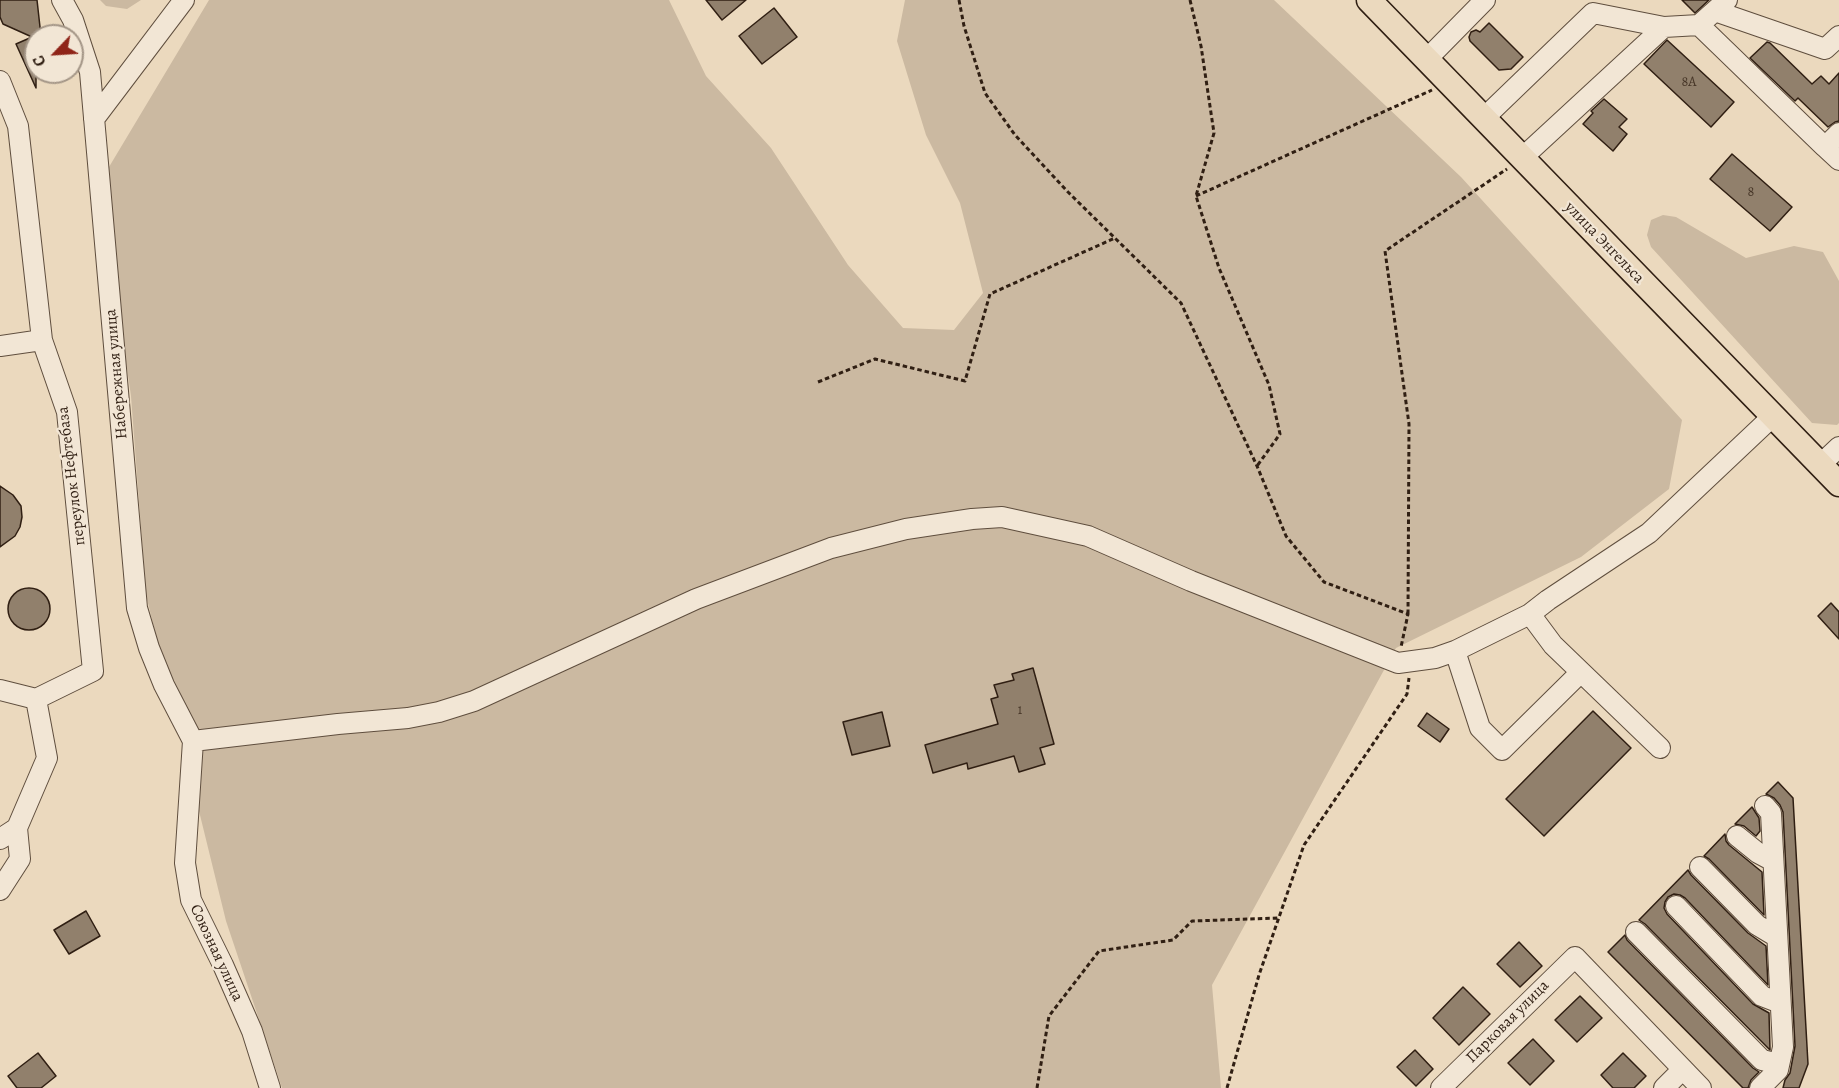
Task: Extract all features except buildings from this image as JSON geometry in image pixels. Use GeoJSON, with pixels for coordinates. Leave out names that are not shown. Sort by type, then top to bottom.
{"type":"FeatureCollection","features":[{"type":"Feature","properties":{"kind":"main road","name":"улица Энгельса"},"geometry":{"type":"LineString","coordinates":[[1369,0],[1839,484]]}},
{"type":"Feature","properties":{"kind":"street","name":"Набережная улица"},"geometry":{"type":"LineString","coordinates":[[62,0],[73,20],[90,72],[137,608],[149,648],[164,685],[193,741]]}},
{"type":"Feature","properties":{"kind":"street"},"geometry":{"type":"LineString","coordinates":[[94,119],[183,0]]}},
{"type":"Feature","properties":{"kind":"street"},"geometry":{"type":"LineString","coordinates":[[1427,59],[1485,0]]}},
{"type":"Feature","properties":{"kind":"street"},"geometry":{"type":"LineString","coordinates":[[1484,117],[1593,13],[1664,27],[1699,25],[1721,6],[1825,49],[1839,36]]}},
{"type":"Feature","properties":{"kind":"street"},"geometry":{"type":"LineString","coordinates":[[1699,25],[1834,147]]}},
{"type":"Feature","properties":{"kind":"street"},"geometry":{"type":"LineString","coordinates":[[1522,158],[1664,27]]}},
{"type":"Feature","properties":{"kind":"street","name":"переулок Нефтебаза"},"geometry":{"type":"LineString","coordinates":[[0,81],[18,126],[42,340],[67,412],[93,671],[36,699]]}},
{"type":"Feature","properties":{"kind":"street"},"geometry":{"type":"LineString","coordinates":[[0,346],[42,340]]}},
{"type":"Feature","properties":{"kind":"street"},"geometry":{"type":"LineString","coordinates":[[193,741],[408,718],[439,712],[474,701],[696,599],[831,548],[906,529],[972,519],[1002,517],[1088,536],[1191,581],[1404,663],[1435,658],[1455,651],[1530,614],[1649,533],[1773,416]]}},
{"type":"Feature","properties":{"kind":"street"},"geometry":{"type":"LineString","coordinates":[[1820,465],[1839,447]]}},
{"type":"Feature","properties":{"kind":"street"},"geometry":{"type":"LineString","coordinates":[[1530,614],[1553,645],[1659,748]]}},
{"type":"Feature","properties":{"kind":"street"},"geometry":{"type":"LineString","coordinates":[[1455,651],[1480,728],[1502,750],[1581,672]]}},
{"type":"Feature","properties":{"kind":"street"},"geometry":{"type":"LineString","coordinates":[[0,690],[36,699],[47,758],[17,828],[20,859],[0,890]]}},
{"type":"Feature","properties":{"kind":"street","name":"Союзная улица"},"geometry":{"type":"LineString","coordinates":[[193,741],[185,863],[191,900],[252,1031],[270,1088]]}},
{"type":"Feature","properties":{"kind":"street"},"geometry":{"type":"LineString","coordinates":[[1760,1088],[1778,1070],[1783,1047],[1771,813],[1765,806]]}},
{"type":"Feature","properties":{"kind":"street"},"geometry":{"type":"LineString","coordinates":[[0,839],[17,828]]}},
{"type":"Feature","properties":{"kind":"street"},"geometry":{"type":"LineString","coordinates":[[1737,836],[1758,853],[1773,861]]}},
{"type":"Feature","properties":{"kind":"street"},"geometry":{"type":"LineString","coordinates":[[1700,867],[1757,925],[1777,937]]}},
{"type":"Feature","properties":{"kind":"street"},"geometry":{"type":"LineString","coordinates":[[1676,906],[1762,996],[1780,1003]]}},
{"type":"Feature","properties":{"kind":"street"},"geometry":{"type":"LineString","coordinates":[[1636,932],[1762,1060],[1779,1064]]}},
{"type":"Feature","properties":{"kind":"street","name":"Парковая улица"},"geometry":{"type":"LineString","coordinates":[[1441,1088],[1575,957],[1683,1070]]}},
{"type":"Feature","properties":{"kind":"street"},"geometry":{"type":"LineString","coordinates":[[1664,1088],[1683,1070],[1701,1088]]}},
{"type":"Feature","properties":{"kind":"path"},"geometry":{"type":"LineString","coordinates":[[959,0],[964,26],[985,93],[1015,135],[1068,192],[1181,303],[1257,466],[1286,536],[1324,582],[1408,614]]}},
{"type":"Feature","properties":{"kind":"path"},"geometry":{"type":"LineString","coordinates":[[1190,0],[1201,46],[1214,133],[1196,196],[1219,268],[1269,385],[1280,434],[1257,466]]}},
{"type":"Feature","properties":{"kind":"path"},"geometry":{"type":"LineString","coordinates":[[1196,196],[1449,82]]}},
{"type":"Feature","properties":{"kind":"path"},"geometry":{"type":"LineString","coordinates":[[1227,1088],[1259,975],[1304,845],[1407,694],[1404,663],[1408,614],[1409,424],[1385,252],[1522,158]]}},
{"type":"Feature","properties":{"kind":"path"},"geometry":{"type":"LineString","coordinates":[[818,382],[875,360],[965,381],[990,294],[1115,238]]}},
{"type":"Feature","properties":{"kind":"path"},"geometry":{"type":"LineString","coordinates":[[1037,1088],[1049,1016],[1099,951],[1173,940],[1192,921],[1279,918]]}},
{"type":"Feature","properties":{"kind":"shaded area"},"geometry":{"type":"Polygon","coordinates":[[[100,0],[141,0],[127,9],[106,6],[100,0]]]}},
{"type":"Feature","properties":{"kind":"shaded area"},"geometry":{"type":"Polygon","coordinates":[[[209,0],[669,0],[706,76],[771,148],[848,265],[903,328],[954,330],[983,293],[960,203],[926,135],[897,41],[905,0],[1274,0],[1461,177],[1682,420],[1669,489],[1581,557],[1396,648],[1212,985],[1221,1088],[282,1088],[226,921],[146,595],[131,396],[100,182],[209,0]]]}},
{"type":"Feature","properties":{"kind":"shaded area"},"geometry":{"type":"Polygon","coordinates":[[[1663,215],[1676,217],[1746,258],[1794,246],[1823,252],[1839,281],[1839,423],[1837,425],[1812,423],[1651,247],[1647,235],[1651,220],[1663,215]]]}}]}
